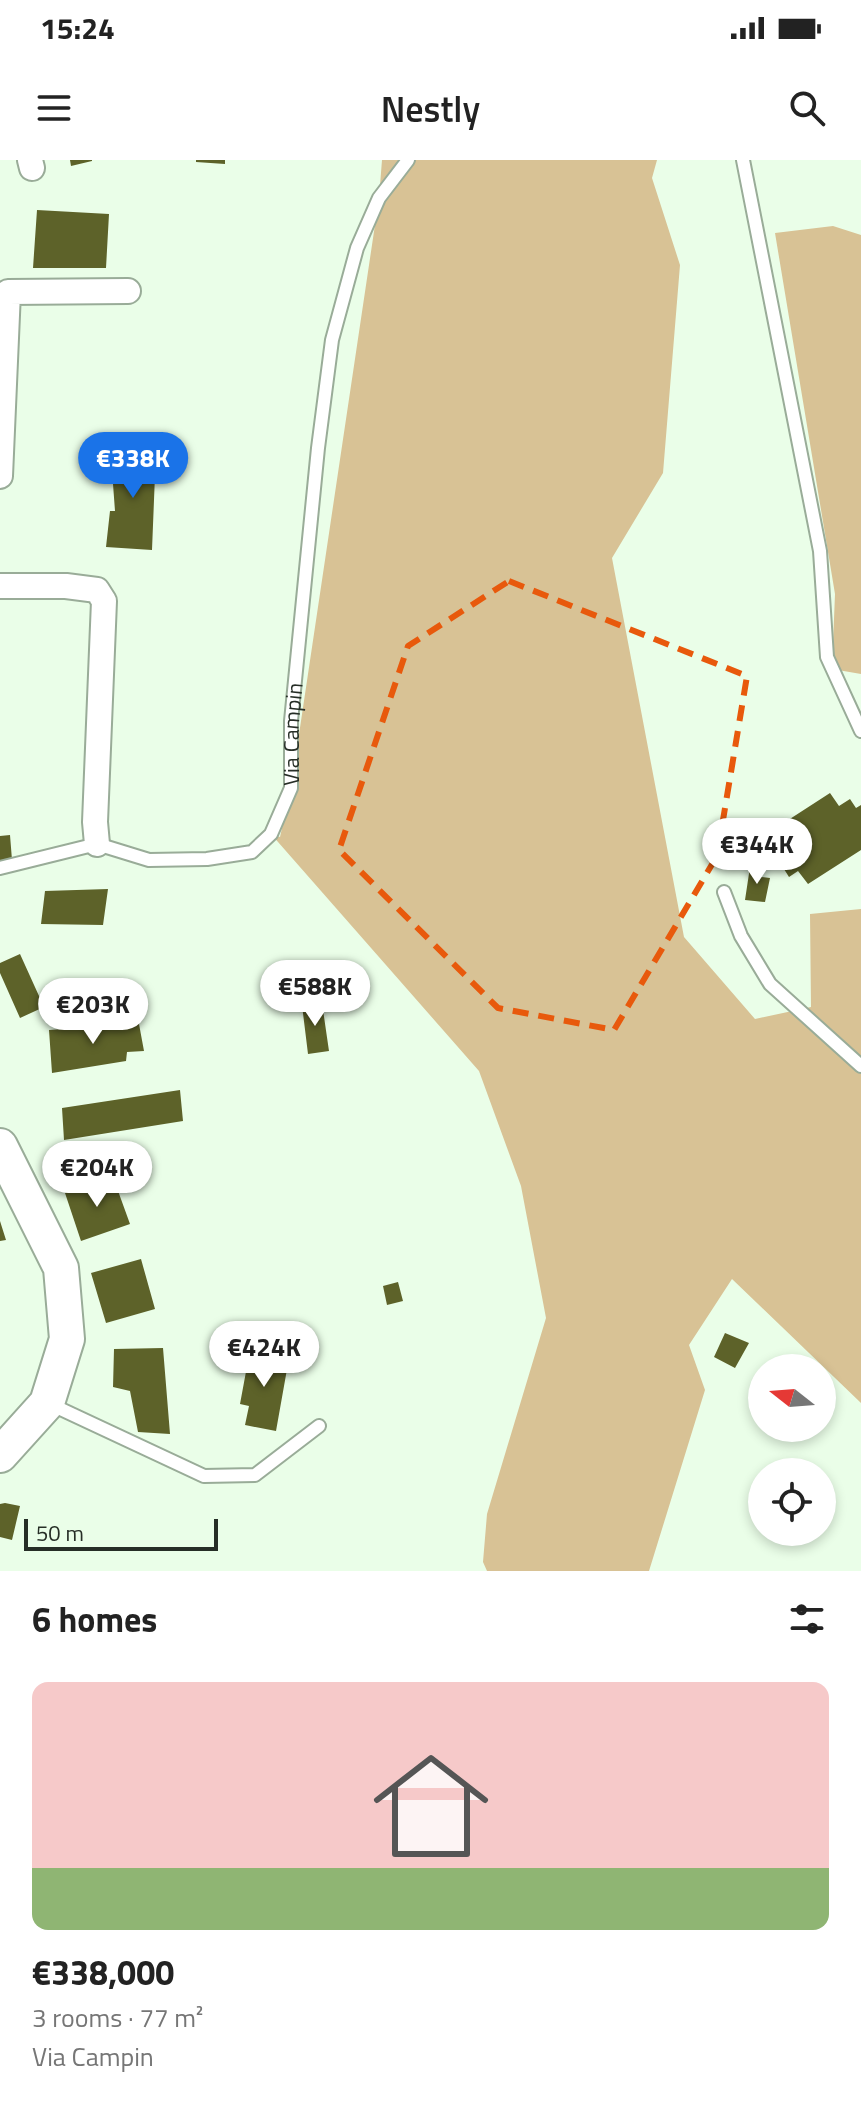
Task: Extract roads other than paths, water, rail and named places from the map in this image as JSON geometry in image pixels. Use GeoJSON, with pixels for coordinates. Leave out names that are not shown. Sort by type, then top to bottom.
{"type":"FeatureCollection","features":[{"type":"Feature","properties":{"kind":"street"},"geometry":{"type":"LineString","coordinates":[[0,476],[8,292],[128,291]]}},
{"type":"Feature","properties":{"kind":"street"},"geometry":{"type":"LineString","coordinates":[[0,586],[66,586],[97,590],[104,601],[95,822],[97,844]]}},
{"type":"Feature","properties":{"kind":"street"},"geometry":{"type":"LineString","coordinates":[[0,1146],[61,1268],[67,1339],[47,1403],[0,1455]]}},
{"type":"Feature","properties":{"kind":"lane","name":"Via Campin"},"geometry":{"type":"LineString","coordinates":[[97,844],[149,860],[207,859],[252,852],[271,834],[291,788],[291,721],[332,340],[357,248],[379,198],[408,160]]}},
{"type":"Feature","properties":{"kind":"lane"},"geometry":{"type":"LineString","coordinates":[[743,160],[820,551],[827,657],[861,731]]}},
{"type":"Feature","properties":{"kind":"lane"},"geometry":{"type":"LineString","coordinates":[[0,868],[97,844]]}},
{"type":"Feature","properties":{"kind":"lane"},"geometry":{"type":"LineString","coordinates":[[724,892],[741,936],[770,984],[861,1066]]}},
{"type":"Feature","properties":{"kind":"lane"},"geometry":{"type":"LineString","coordinates":[[47,1403],[204,1476],[255,1475],[319,1426]]}}]}
